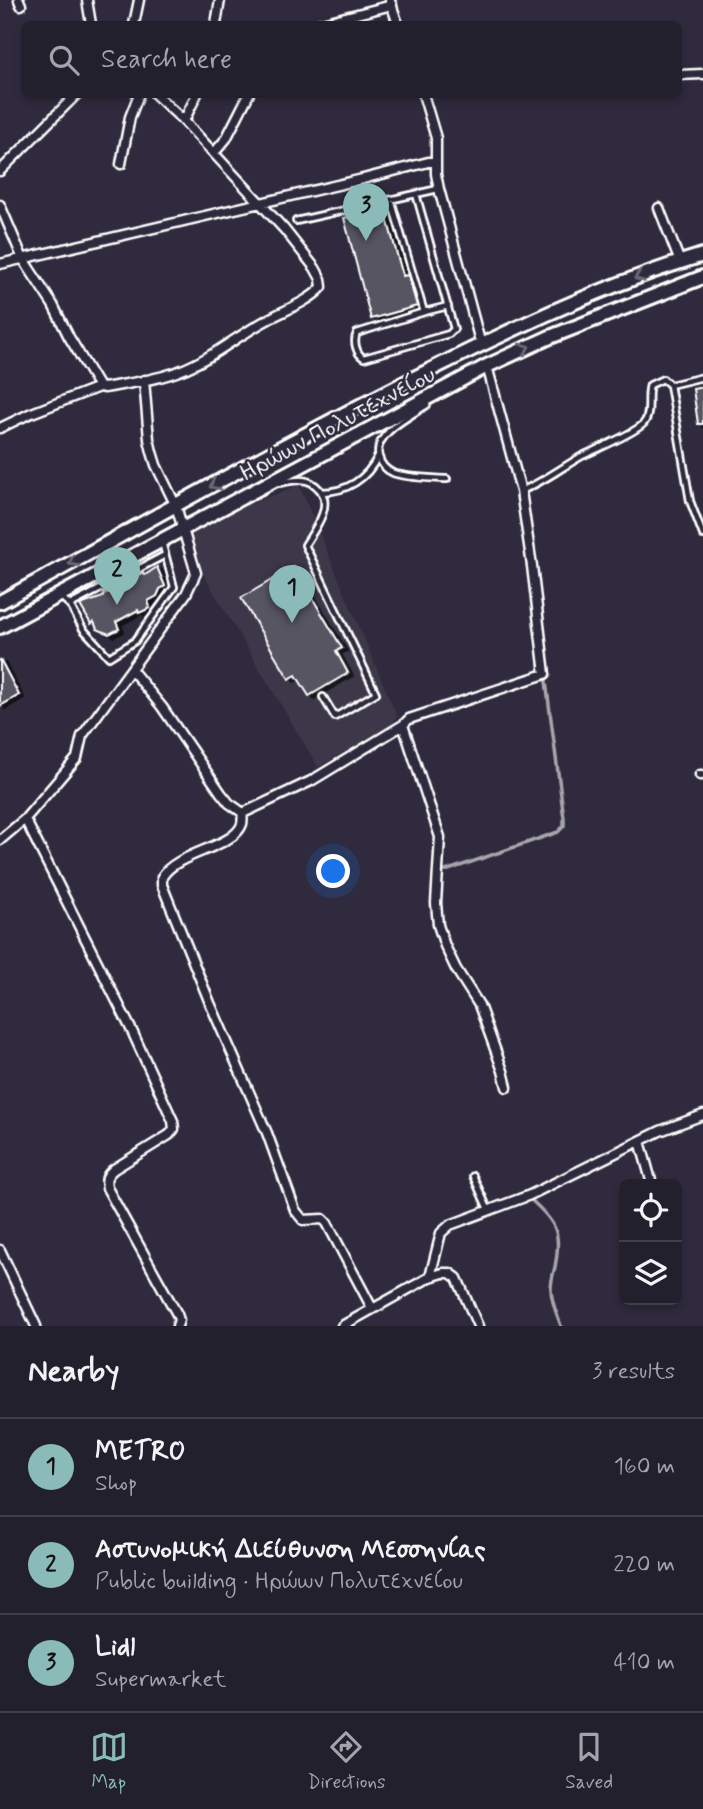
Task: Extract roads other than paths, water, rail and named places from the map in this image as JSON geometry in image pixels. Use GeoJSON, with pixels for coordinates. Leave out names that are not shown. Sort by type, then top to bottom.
{"type":"FeatureCollection","features":[{"type":"Feature","properties":{"kind":"main road","name":"Ηρώων Πολυτεχνείου"},"geometry":{"type":"LineString","coordinates":[[0,602],[341,415],[481,345],[593,295],[703,255]]}},
{"type":"Feature","properties":{"kind":"main road","name":"Ηρώων Πολυτεχνείου"},"geometry":{"type":"LineString","coordinates":[[0,627],[487,366],[550,337],[703,277]]}},
{"type":"Feature","properties":{"kind":"street"},"geometry":{"type":"LineString","coordinates":[[87,0],[90,21]]}},
{"type":"Feature","properties":{"kind":"street"},"geometry":{"type":"LineString","coordinates":[[135,21],[139,0]]}},
{"type":"Feature","properties":{"kind":"street"},"geometry":{"type":"LineString","coordinates":[[216,21],[220,0]]}},
{"type":"Feature","properties":{"kind":"street"},"geometry":{"type":"LineString","coordinates":[[328,21],[391,2],[397,21]]}},
{"type":"Feature","properties":{"kind":"street"},"geometry":{"type":"LineString","coordinates":[[682,75],[703,74]]}},
{"type":"Feature","properties":{"kind":"street"},"geometry":{"type":"LineString","coordinates":[[0,171],[73,98]]}},
{"type":"Feature","properties":{"kind":"street"},"geometry":{"type":"LineString","coordinates":[[121,164],[130,117],[137,98]]}},
{"type":"Feature","properties":{"kind":"street"},"geometry":{"type":"LineString","coordinates":[[0,428],[99,387],[106,388],[180,371],[321,289],[321,279],[311,262],[214,153],[159,98]]}},
{"type":"Feature","properties":{"kind":"street"},"geometry":{"type":"LineString","coordinates":[[184,121],[195,98]]}},
{"type":"Feature","properties":{"kind":"street"},"geometry":{"type":"LineString","coordinates":[[214,153],[226,139],[247,98]]}},
{"type":"Feature","properties":{"kind":"street"},"geometry":{"type":"LineString","coordinates":[[424,98],[436,138],[436,174],[439,189],[481,345]]}},
{"type":"Feature","properties":{"kind":"street"},"geometry":{"type":"LineString","coordinates":[[0,264],[436,160]]}},
{"type":"Feature","properties":{"kind":"street"},"geometry":{"type":"LineString","coordinates":[[0,205],[23,259],[53,305],[99,387]]}},
{"type":"Feature","properties":{"kind":"street"},"geometry":{"type":"LineString","coordinates":[[659,208],[680,262]]}},
{"type":"Feature","properties":{"kind":"street"},"geometry":{"type":"LineString","coordinates":[[243,813],[311,781],[409,719],[545,674],[521,491],[487,366]]}},
{"type":"Feature","properties":{"kind":"street"},"geometry":{"type":"LineString","coordinates":[[0,840],[25,819],[77,758],[82,736],[186,594],[197,573],[176,506],[152,452],[144,380]]}},
{"type":"Feature","properties":{"kind":"street"},"geometry":{"type":"LineString","coordinates":[[131,668],[162,707],[221,793],[243,813]]}},
{"type":"Feature","properties":{"kind":"street"},"geometry":{"type":"LineString","coordinates":[[403,725],[440,837],[436,903],[438,925],[456,969],[479,1005],[507,1087]]}},
{"type":"Feature","properties":{"kind":"street"},"geometry":{"type":"LineString","coordinates":[[243,813],[242,826],[235,833],[171,866],[162,877],[162,885],[267,1133],[295,1210],[303,1220],[323,1219],[327,1223],[372,1308]]}},
{"type":"Feature","properties":{"kind":"street"},"geometry":{"type":"LineString","coordinates":[[25,819],[132,1031],[173,1121],[174,1129],[169,1135],[114,1169],[105,1180],[177,1314],[177,1326]]}},
{"type":"Feature","properties":{"kind":"street"},"geometry":{"type":"LineString","coordinates":[[430,1277],[441,1233],[450,1225],[526,1196],[660,1131],[703,1115]]}},
{"type":"Feature","properties":{"kind":"street"},"geometry":{"type":"LineString","coordinates":[[640,1142],[651,1179]]}},
{"type":"Feature","properties":{"kind":"street"},"geometry":{"type":"LineString","coordinates":[[0,1250],[36,1326]]}},
{"type":"Feature","properties":{"kind":"street"},"geometry":{"type":"LineString","coordinates":[[342,1326],[430,1277],[443,1273],[450,1273],[457,1278],[478,1326]]}},
{"type":"Feature","properties":{"kind":"lane"},"geometry":{"type":"LineString","coordinates":[[296,221],[439,189]]}},
{"type":"Feature","properties":{"kind":"lane"},"geometry":{"type":"LineString","coordinates":[[416,194],[448,306],[454,329],[449,334],[368,358],[360,357],[355,341],[357,333],[448,306]]}},
{"type":"Feature","properties":{"kind":"lane"},"geometry":{"type":"LineString","coordinates":[[391,200],[424,312]]}},
{"type":"Feature","properties":{"kind":"lane"},"geometry":{"type":"LineString","coordinates":[[447,479],[393,473],[385,468],[378,456],[378,446],[384,435],[467,377]]}},
{"type":"Feature","properties":{"kind":"lane"},"geometry":{"type":"LineString","coordinates":[[670,385],[703,377]]}},
{"type":"Feature","properties":{"kind":"lane"},"geometry":{"type":"LineString","coordinates":[[521,491],[644,423],[648,414],[648,389],[650,385],[663,379],[670,385],[690,501],[703,535]]}},
{"type":"Feature","properties":{"kind":"lane"},"geometry":{"type":"LineString","coordinates":[[321,492],[341,490],[356,482],[368,473],[378,456]]}},
{"type":"Feature","properties":{"kind":"lane"},"geometry":{"type":"LineString","coordinates":[[264,485],[305,481],[315,485],[324,501],[323,512],[305,545],[376,693],[335,717],[323,697]]}},
{"type":"Feature","properties":{"kind":"lane"},"geometry":{"type":"LineString","coordinates":[[60,595],[70,605],[83,629],[110,657],[135,641],[174,587],[161,540]]}},
{"type":"Feature","properties":{"kind":"lane"},"geometry":{"type":"LineString","coordinates":[[70,605],[165,555]]}},
{"type":"Feature","properties":{"kind":"lane"},"geometry":{"type":"LineString","coordinates":[[473,1176],[488,1209]]}},
{"type":"Feature","properties":{"kind":"waterway"},"geometry":{"type":"LineString","coordinates":[[440,873],[558,832],[564,826],[545,674]]}},
{"type":"Feature","properties":{"kind":"waterway"},"geometry":{"type":"LineString","coordinates":[[530,1199],[546,1214],[557,1236],[557,1255],[551,1289],[561,1326]]}},
{"type":"Feature","properties":{"kind":"place","name":"Lidl"},"geometry":{"type":"Point","coordinates":[366,241]}},
{"type":"Feature","properties":{"kind":"place","name":"Αστυνομική Διεύθυνση Μεσσηνίας"},"geometry":{"type":"Point","coordinates":[117,605]}},
{"type":"Feature","properties":{"kind":"place","name":"METRO"},"geometry":{"type":"Point","coordinates":[292,623]}}]}
